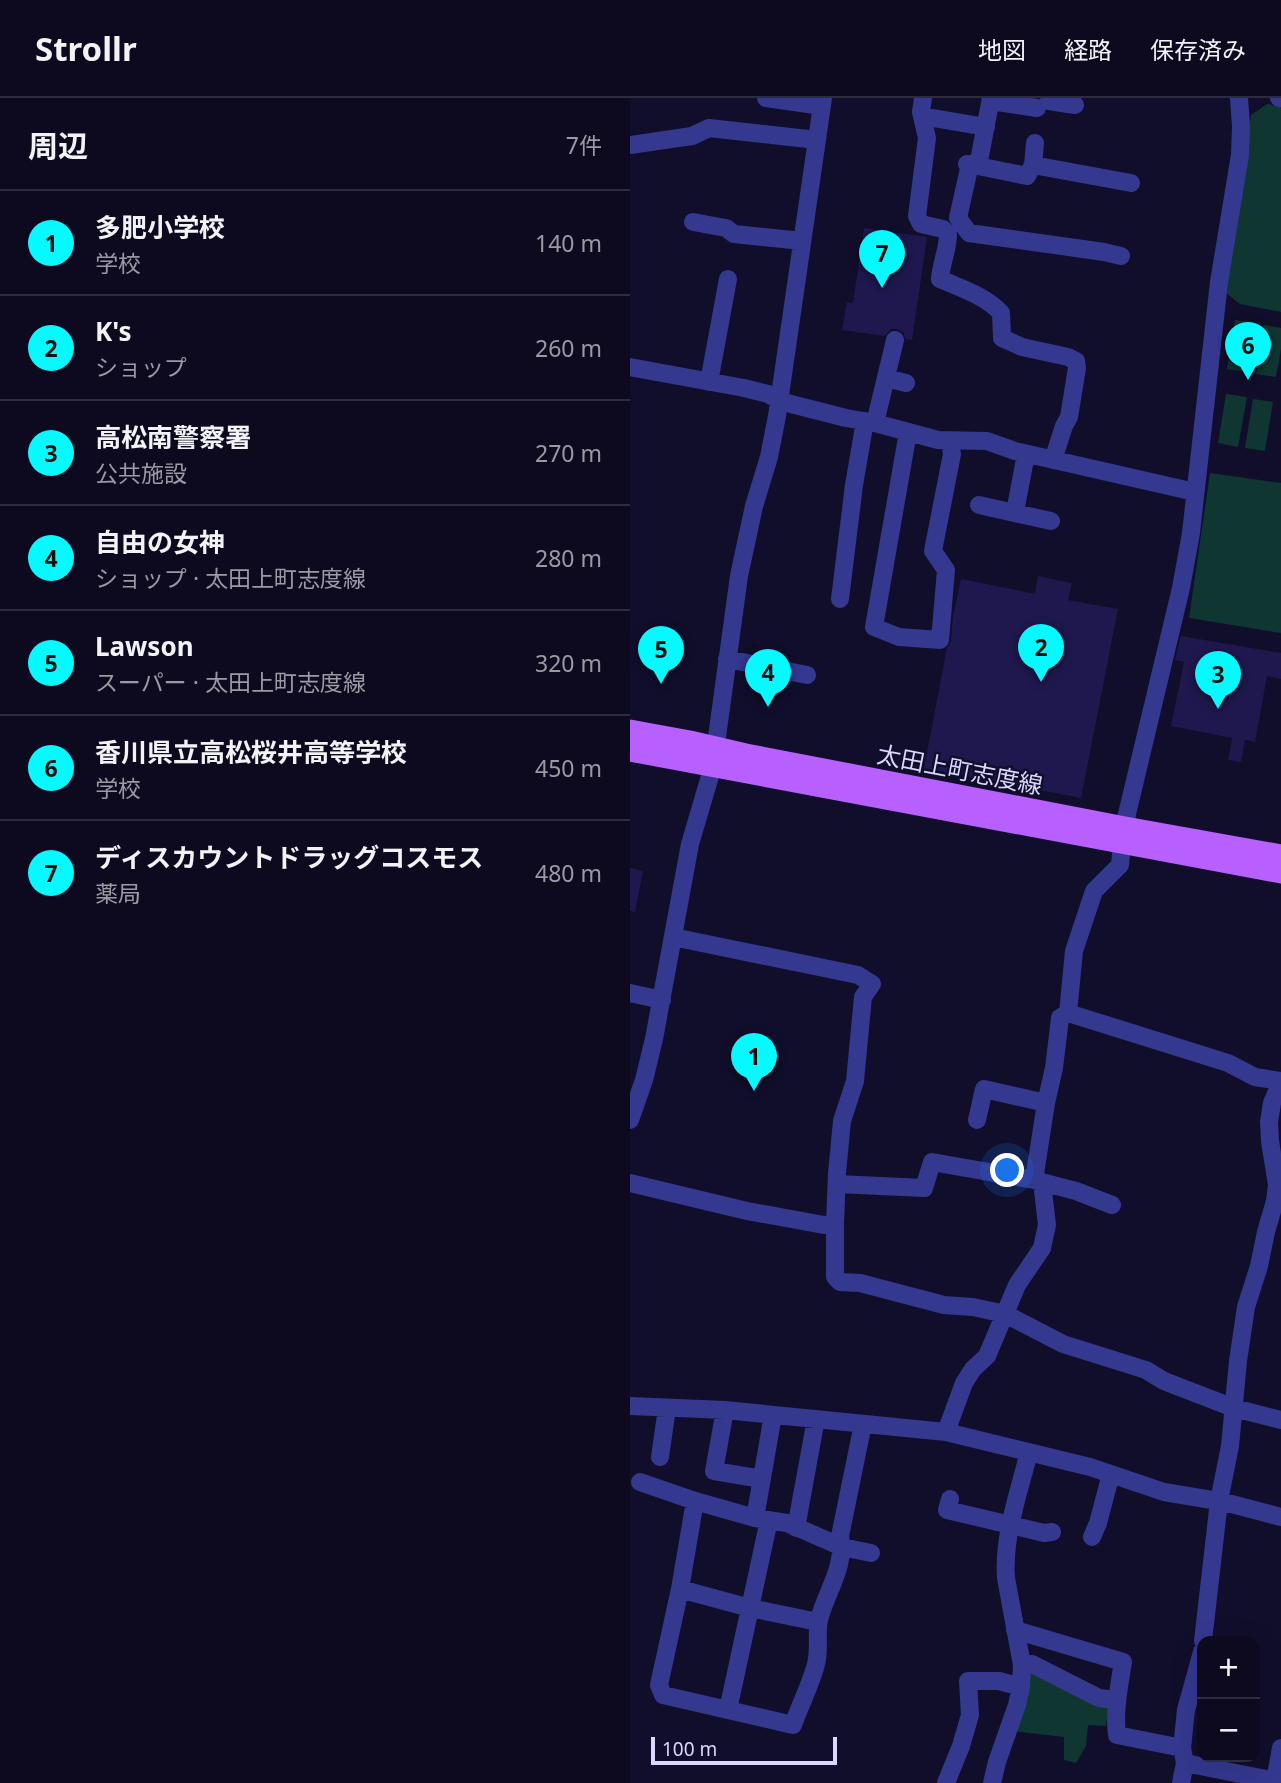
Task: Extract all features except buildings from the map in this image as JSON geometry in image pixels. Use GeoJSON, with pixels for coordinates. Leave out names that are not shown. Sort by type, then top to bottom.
{"type":"FeatureCollection","features":[{"type":"Feature","properties":{"kind":"main road","name":"太田上町志度線"},"geometry":{"type":"LineString","coordinates":[[630,730],[714,756],[1123,835],[1281,873]]}},
{"type":"Feature","properties":{"kind":"main road","name":"太田上町志度線"},"geometry":{"type":"LineString","coordinates":[[630,751],[714,756]]}},
{"type":"Feature","properties":{"kind":"main road","name":"太田上町志度線"},"geometry":{"type":"LineString","coordinates":[[1123,835],[1281,855]]}},
{"type":"Feature","properties":{"kind":"street"},"geometry":{"type":"LineString","coordinates":[[632,1110],[654,1039],[690,844],[714,756],[745,542],[769,457],[779,400],[822,102],[766,98]]}},
{"type":"Feature","properties":{"kind":"street"},"geometry":{"type":"LineString","coordinates":[[923,98],[921,111],[927,138],[918,216],[921,224],[943,229],[948,234],[940,279],[997,309],[1001,313],[1002,338],[1022,347],[1076,361],[1069,416],[1053,460]]}},
{"type":"Feature","properties":{"kind":"street"},"geometry":{"type":"LineString","coordinates":[[1068,1013],[1074,951],[1094,891],[1120,865],[1123,835],[1181,588],[1191,533],[1219,282],[1240,155],[1239,98]]}},
{"type":"Feature","properties":{"kind":"street"},"geometry":{"type":"LineString","coordinates":[[1057,103],[991,99],[986,127],[958,218],[969,233],[1104,251],[1121,256]]}},
{"type":"Feature","properties":{"kind":"street"},"geometry":{"type":"LineString","coordinates":[[933,118],[986,127]]}},
{"type":"Feature","properties":{"kind":"street"},"geometry":{"type":"LineString","coordinates":[[630,145],[692,136],[709,128],[817,140]]}},
{"type":"Feature","properties":{"kind":"street"},"geometry":{"type":"LineString","coordinates":[[954,194],[961,162],[1027,176],[1033,165],[1035,143]]}},
{"type":"Feature","properties":{"kind":"street"},"geometry":{"type":"LineString","coordinates":[[1033,165],[1131,183]]}},
{"type":"Feature","properties":{"kind":"street"},"geometry":{"type":"LineString","coordinates":[[693,222],[726,228],[734,234],[802,241]]}},
{"type":"Feature","properties":{"kind":"street"},"geometry":{"type":"LineString","coordinates":[[709,382],[728,279]]}},
{"type":"Feature","properties":{"kind":"street"},"geometry":{"type":"LineString","coordinates":[[840,599],[854,485],[895,340]]}},
{"type":"Feature","properties":{"kind":"street"},"geometry":{"type":"LineString","coordinates":[[630,367],[768,394],[779,400],[938,440],[987,441],[1026,454],[1195,492]]}},
{"type":"Feature","properties":{"kind":"street"},"geometry":{"type":"LineString","coordinates":[[886,378],[906,383]]}},
{"type":"Feature","properties":{"kind":"street"},"geometry":{"type":"LineString","coordinates":[[908,432],[874,627],[899,637],[940,640],[946,570],[933,551],[952,454],[950,441]]}},
{"type":"Feature","properties":{"kind":"street"},"geometry":{"type":"LineString","coordinates":[[1014,512],[1026,454]]}},
{"type":"Feature","properties":{"kind":"street"},"geometry":{"type":"LineString","coordinates":[[979,505],[1051,521]]}},
{"type":"Feature","properties":{"kind":"street"},"geometry":{"type":"LineString","coordinates":[[727,659],[807,675]]}},
{"type":"Feature","properties":{"kind":"street"},"geometry":{"type":"LineString","coordinates":[[673,937],[858,975],[872,984],[863,997],[855,1081],[842,1121],[835,1224],[835,1277],[841,1282],[860,1283],[944,1305],[973,1307],[1005,1314],[1063,1344],[1146,1370],[1164,1381],[1234,1408],[1281,1420]]}},
{"type":"Feature","properties":{"kind":"street"},"geometry":{"type":"LineString","coordinates":[[630,993],[662,1000]]}},
{"type":"Feature","properties":{"kind":"street"},"geometry":{"type":"LineString","coordinates":[[946,1432],[964,1382],[987,1356],[1017,1285],[1042,1248],[1047,1225],[1038,1181],[1046,1103],[1054,1068],[1060,1018],[1068,1013],[1228,1063],[1255,1077],[1281,1082],[1272,1103],[1269,1122],[1277,1185],[1275,1200],[1246,1307],[1204,1636]]}},
{"type":"Feature","properties":{"kind":"street"},"geometry":{"type":"LineString","coordinates":[[977,1120],[984,1089],[1046,1103]]}},
{"type":"Feature","properties":{"kind":"street"},"geometry":{"type":"LineString","coordinates":[[837,1184],[924,1188],[932,1162],[1038,1181],[1076,1191],[1112,1205]]}},
{"type":"Feature","properties":{"kind":"street"},"geometry":{"type":"LineString","coordinates":[[630,1184],[747,1211],[824,1225],[835,1224]]}},
{"type":"Feature","properties":{"kind":"street"},"geometry":{"type":"LineString","coordinates":[[630,1406],[725,1410],[946,1432],[1090,1466],[1164,1492],[1281,1517]]}},
{"type":"Feature","properties":{"kind":"street"},"geometry":{"type":"LineString","coordinates":[[660,1457],[667,1408]]}},
{"type":"Feature","properties":{"kind":"street"},"geometry":{"type":"LineString","coordinates":[[725,1410],[714,1471],[762,1479]]}},
{"type":"Feature","properties":{"kind":"street"},"geometry":{"type":"LineString","coordinates":[[728,1710],[750,1608],[762,1519],[762,1479],[773,1415]]}},
{"type":"Feature","properties":{"kind":"street"},"geometry":{"type":"LineString","coordinates":[[796,1528],[816,1419]]}},
{"type":"Feature","properties":{"kind":"street"},"geometry":{"type":"LineString","coordinates":[[695,1501],[680,1589],[659,1685],[663,1695],[793,1725],[816,1665],[818,1622],[835,1582],[842,1547],[840,1536],[863,1424]]}},
{"type":"Feature","properties":{"kind":"street"},"geometry":{"type":"LineString","coordinates":[[992,1783],[1021,1687],[1022,1665],[1005,1564],[1011,1525],[1029,1452]]}},
{"type":"Feature","properties":{"kind":"street"},"geometry":{"type":"LineString","coordinates":[[1092,1537],[1111,1474]]}},
{"type":"Feature","properties":{"kind":"street"},"geometry":{"type":"LineString","coordinates":[[640,1482],[695,1501],[762,1519],[787,1522],[842,1547],[871,1553]]}},
{"type":"Feature","properties":{"kind":"street"},"geometry":{"type":"LineString","coordinates":[[950,1499],[947,1510],[1044,1533],[1052,1532]]}},
{"type":"Feature","properties":{"kind":"street"},"geometry":{"type":"LineString","coordinates":[[680,1589],[750,1608],[818,1622]]}},
{"type":"Feature","properties":{"kind":"street"},"geometry":{"type":"LineString","coordinates":[[1015,1630],[1123,1662],[1116,1700],[1117,1735],[1278,1781],[1281,1748]]}},
{"type":"Feature","properties":{"kind":"street"},"geometry":{"type":"LineString","coordinates":[[1022,1665],[1032,1664],[1099,1698],[1116,1700]]}},
{"type":"Feature","properties":{"kind":"street"},"geometry":{"type":"LineString","coordinates":[[1181,1783],[1186,1710],[1197,1671]]}},
{"type":"Feature","properties":{"kind":"street"},"geometry":{"type":"LineString","coordinates":[[946,1783],[970,1714],[968,1681],[999,1681],[1021,1687]]}},
{"type":"Feature","properties":{"kind":"green space"},"geometry":{"type":"Polygon","coordinates":[[[1267,104],[1281,107],[1281,312],[1240,304],[1226,293],[1251,115],[1267,104]]]}},
{"type":"Feature","properties":{"kind":"green space"},"geometry":{"type":"Polygon","coordinates":[[[1235,320],[1256,323],[1247,372],[1227,369],[1235,320]]]}},
{"type":"Feature","properties":{"kind":"green space"},"geometry":{"type":"Polygon","coordinates":[[[1264,325],[1281,328],[1281,349],[1276,377],[1256,374],[1264,325]]]}},
{"type":"Feature","properties":{"kind":"green space"},"geometry":{"type":"Polygon","coordinates":[[[1226,394],[1247,397],[1238,447],[1218,443],[1226,394]]]}},
{"type":"Feature","properties":{"kind":"green space"},"geometry":{"type":"Polygon","coordinates":[[[1253,399],[1273,402],[1265,451],[1245,448],[1253,399]]]}},
{"type":"Feature","properties":{"kind":"green space"},"geometry":{"type":"Polygon","coordinates":[[[1210,473],[1281,483],[1281,633],[1189,618],[1210,473]]]}},
{"type":"Feature","properties":{"kind":"green space"},"geometry":{"type":"Polygon","coordinates":[[[1027,1667],[1109,1704],[1106,1726],[1088,1725],[1086,1746],[1076,1763],[1064,1760],[1064,1737],[1012,1731],[1027,1667]]]}},
{"type":"Feature","properties":{"kind":"place","name":"ディスカウントドラッグコスモス"},"geometry":{"type":"Point","coordinates":[882,288]}},
{"type":"Feature","properties":{"kind":"place","name":"香川県立高松桜井高等学校"},"geometry":{"type":"Point","coordinates":[1248,380]}},
{"type":"Feature","properties":{"kind":"place","name":"K's"},"geometry":{"type":"Point","coordinates":[1041,682]}},
{"type":"Feature","properties":{"kind":"place","name":"Lawson"},"geometry":{"type":"Point","coordinates":[661,684]}},
{"type":"Feature","properties":{"kind":"place","name":"自由の女神"},"geometry":{"type":"Point","coordinates":[768,707]}},
{"type":"Feature","properties":{"kind":"place","name":"高松南警察署"},"geometry":{"type":"Point","coordinates":[1218,709]}},
{"type":"Feature","properties":{"kind":"place","name":"多肥小学校"},"geometry":{"type":"Point","coordinates":[754,1091]}}]}
